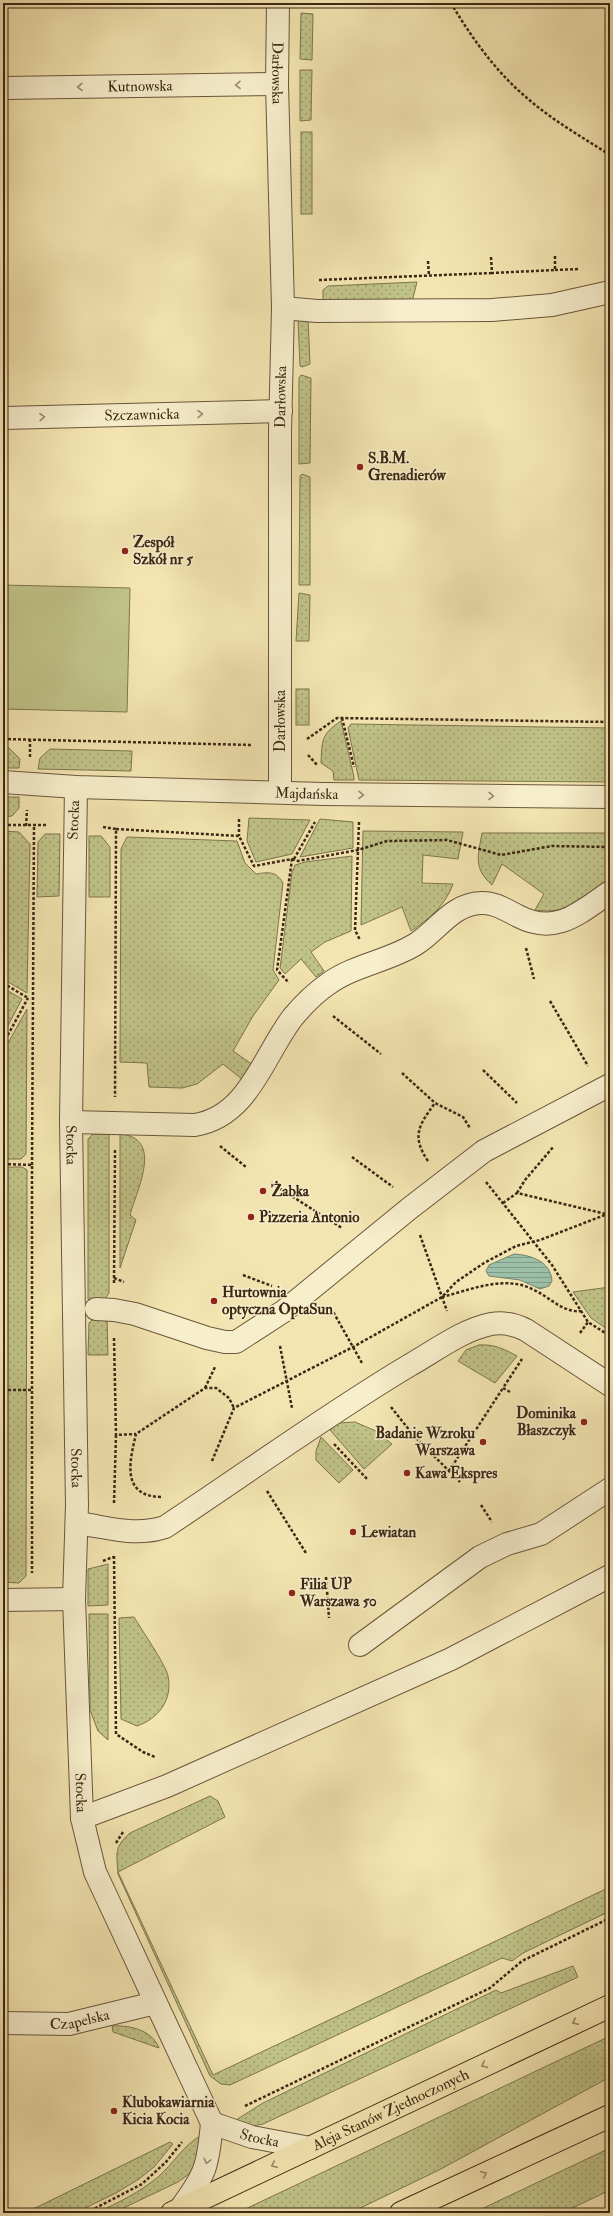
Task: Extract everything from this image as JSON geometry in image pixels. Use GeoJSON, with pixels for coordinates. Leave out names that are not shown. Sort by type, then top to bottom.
{"type":"FeatureCollection","features":[{"type":"Feature","properties":{"kind":"main road","name":"Aleja Stanów Zjednoczonych"},"geometry":{"type":"LineString","coordinates":[[176,2211],[610,2006]]}},
{"type":"Feature","properties":{"kind":"main road"},"geometry":{"type":"LineString","coordinates":[[401,2213],[610,2116]]}},
{"type":"Feature","properties":{"kind":"street","name":"Darłowska"},"geometry":{"type":"LineString","coordinates":[[278,3],[277,84],[283,308],[281,411],[289,745],[280,792]]}},
{"type":"Feature","properties":{"kind":"street","name":"Kutnowska"},"geometry":{"type":"LineString","coordinates":[[3,88],[277,84]]}},
{"type":"Feature","properties":{"kind":"street"},"geometry":{"type":"LineString","coordinates":[[283,308],[317,311],[492,310],[552,305],[610,292]]}},
{"type":"Feature","properties":{"kind":"street","name":"Szczawnicka"},"geometry":{"type":"LineString","coordinates":[[3,418],[281,411]]}},
{"type":"Feature","properties":{"kind":"street","name":"Majdańska"},"geometry":{"type":"LineString","coordinates":[[3,782],[76,787],[323,794],[610,797]]}},
{"type":"Feature","properties":{"kind":"street","name":"Stocka"},"geometry":{"type":"LineString","coordinates":[[76,787],[74,824],[71,1122],[77,1523],[74,1599],[82,1818],[96,1872],[155,2003],[212,2123],[252,2137],[310,2148]]}},
{"type":"Feature","properties":{"kind":"street"},"geometry":{"type":"LineString","coordinates":[[71,1122],[195,1125],[207,1123],[236,1105],[246,1093],[293,1018],[311,998],[328,984],[345,974],[370,965],[416,944],[456,910],[464,906],[481,903],[494,904],[527,921],[549,925],[568,921],[610,892]]}},
{"type":"Feature","properties":{"kind":"street"},"geometry":{"type":"LineString","coordinates":[[105,1310],[135,1314],[207,1338],[225,1342],[236,1342],[274,1319],[476,1157],[538,1122],[606,1087]]}},
{"type":"Feature","properties":{"kind":"street"},"geometry":{"type":"LineString","coordinates":[[77,1523],[136,1533],[149,1532],[165,1528],[307,1430],[375,1386],[458,1337],[492,1324],[518,1326],[610,1385]]}},
{"type":"Feature","properties":{"kind":"street"},"geometry":{"type":"LineString","coordinates":[[360,1645],[480,1557],[507,1544],[541,1534],[610,1489]]}},
{"type":"Feature","properties":{"kind":"street"},"geometry":{"type":"LineString","coordinates":[[82,1818],[166,1786],[451,1659],[610,1576]]}},
{"type":"Feature","properties":{"kind":"street"},"geometry":{"type":"LineString","coordinates":[[3,1600],[74,1599]]}},
{"type":"Feature","properties":{"kind":"street","name":"Czapelska"},"geometry":{"type":"LineString","coordinates":[[3,2023],[69,2024],[155,2003]]}},
{"type":"Feature","properties":{"kind":"street"},"geometry":{"type":"LineString","coordinates":[[176,2211],[200,2182],[208,2162],[212,2123]]}},
{"type":"Feature","properties":{"kind":"path"},"geometry":{"type":"LineString","coordinates":[[451,3],[470,34],[510,83],[546,113],[610,155]]}},
{"type":"Feature","properties":{"kind":"path"},"geometry":{"type":"LineString","coordinates":[[319,280],[555,270],[555,254]]}},
{"type":"Feature","properties":{"kind":"path"},"geometry":{"type":"LineString","coordinates":[[491,257],[492,273]]}},
{"type":"Feature","properties":{"kind":"path"},"geometry":{"type":"LineString","coordinates":[[428,261],[429,276]]}},
{"type":"Feature","properties":{"kind":"path"},"geometry":{"type":"LineString","coordinates":[[3,739],[289,745],[337,718],[610,722]]}},
{"type":"Feature","properties":{"kind":"path"},"geometry":{"type":"LineString","coordinates":[[342,718],[355,773]]}},
{"type":"Feature","properties":{"kind":"path"},"geometry":{"type":"LineString","coordinates":[[289,745],[324,771]]}},
{"type":"Feature","properties":{"kind":"path"},"geometry":{"type":"LineString","coordinates":[[239,814],[239,836],[254,866],[293,859],[298,861],[358,850],[386,841],[447,840],[501,855],[552,846],[610,848]]}},
{"type":"Feature","properties":{"kind":"path"},"geometry":{"type":"LineString","coordinates":[[359,816],[355,930],[370,965]]}},
{"type":"Feature","properties":{"kind":"path"},"geometry":{"type":"LineString","coordinates":[[315,821],[293,859],[277,970],[292,986],[311,998],[381,1054]]}},
{"type":"Feature","properties":{"kind":"path"},"geometry":{"type":"LineString","coordinates":[[3,825],[34,826],[74,824],[116,829],[239,836]]}},
{"type":"Feature","properties":{"kind":"path"},"geometry":{"type":"LineString","coordinates":[[32,1580],[32,1000],[34,826]]}},
{"type":"Feature","properties":{"kind":"path"},"geometry":{"type":"LineString","coordinates":[[116,829],[114,1278],[105,1310],[116,1435],[113,1528],[116,1734],[144,1752],[155,1757]]}},
{"type":"Feature","properties":{"kind":"path"},"geometry":{"type":"LineString","coordinates":[[3,983],[32,1000]]}},
{"type":"Feature","properties":{"kind":"path"},"geometry":{"type":"LineString","coordinates":[[3,1044],[28,998]]}},
{"type":"Feature","properties":{"kind":"path"},"geometry":{"type":"LineString","coordinates":[[550,1001],[606,1087]]}},
{"type":"Feature","properties":{"kind":"path"},"geometry":{"type":"LineString","coordinates":[[483,1070],[538,1122]]}},
{"type":"Feature","properties":{"kind":"path"},"geometry":{"type":"LineString","coordinates":[[402,1073],[435,1103],[463,1117],[481,1176],[534,1241],[562,1279],[588,1322],[610,1336]]}},
{"type":"Feature","properties":{"kind":"path"},"geometry":{"type":"LineString","coordinates":[[435,1103],[420,1125],[418,1137],[420,1149],[444,1182]]}},
{"type":"Feature","properties":{"kind":"path"},"geometry":{"type":"LineString","coordinates":[[352,1157],[413,1206],[442,1298],[458,1337]]}},
{"type":"Feature","properties":{"kind":"path"},"geometry":{"type":"LineString","coordinates":[[3,1164],[32,1165]]}},
{"type":"Feature","properties":{"kind":"path"},"geometry":{"type":"LineString","coordinates":[[271,1183],[366,1244]]}},
{"type":"Feature","properties":{"kind":"path"},"geometry":{"type":"LineString","coordinates":[[502,1203],[517,1193],[606,1214]]}},
{"type":"Feature","properties":{"kind":"path"},"geometry":{"type":"LineString","coordinates":[[442,1298],[456,1282],[484,1263],[516,1246],[534,1241],[610,1213]]}},
{"type":"Feature","properties":{"kind":"path"},"geometry":{"type":"LineString","coordinates":[[114,1278],[124,1282]]}},
{"type":"Feature","properties":{"kind":"path"},"geometry":{"type":"LineString","coordinates":[[212,1463],[234,1408],[353,1347],[442,1298],[488,1284],[514,1284],[532,1288],[571,1312],[581,1311]]}},
{"type":"Feature","properties":{"kind":"path"},"geometry":{"type":"LineString","coordinates":[[316,1286],[375,1386],[414,1436],[460,1482]]}},
{"type":"Feature","properties":{"kind":"path"},"geometry":{"type":"LineString","coordinates":[[274,1319],[286,1381],[307,1430],[368,1480]]}},
{"type":"Feature","properties":{"kind":"path"},"geometry":{"type":"LineString","coordinates":[[584,1328],[588,1322]]}},
{"type":"Feature","properties":{"kind":"path"},"geometry":{"type":"LineString","coordinates":[[449,1471],[537,1337]]}},
{"type":"Feature","properties":{"kind":"path"},"geometry":{"type":"LineString","coordinates":[[116,1435],[136,1434],[205,1388],[216,1388],[229,1398],[234,1408]]}},
{"type":"Feature","properties":{"kind":"path"},"geometry":{"type":"LineString","coordinates":[[503,1388],[510,1392]]}},
{"type":"Feature","properties":{"kind":"path"},"geometry":{"type":"LineString","coordinates":[[3,1390],[32,1390]]}},
{"type":"Feature","properties":{"kind":"path"},"geometry":{"type":"LineString","coordinates":[[136,1434],[129,1462],[130,1479],[140,1491],[159,1497],[166,1496]]}},
{"type":"Feature","properties":{"kind":"path"},"geometry":{"type":"LineString","coordinates":[[252,1468],[306,1552]]}},
{"type":"Feature","properties":{"kind":"path"},"geometry":{"type":"LineString","coordinates":[[326,1577],[329,1618]]}},
{"type":"Feature","properties":{"kind":"path"},"geometry":{"type":"LineString","coordinates":[[86,2213],[142,2184],[159,2170],[190,2136],[212,2123],[490,1988],[522,1961],[610,1918]]}},
{"type":"Feature","properties":{"kind":"green space"},"geometry":{"type":"Polygon","coordinates":[[[301,13],[313,14],[312,60],[300,59],[301,13]]]}},
{"type":"Feature","properties":{"kind":"green space"},"geometry":{"type":"Polygon","coordinates":[[[300,70],[312,70],[311,120],[300,121],[300,70]]]}},
{"type":"Feature","properties":{"kind":"green space"},"geometry":{"type":"Polygon","coordinates":[[[301,132],[312,132],[312,214],[301,214],[301,132]]]}},
{"type":"Feature","properties":{"kind":"green space"},"geometry":{"type":"Polygon","coordinates":[[[417,282],[412,302],[323,302],[323,290],[328,286],[417,282]]]}},
{"type":"Feature","properties":{"kind":"green space"},"geometry":{"type":"Polygon","coordinates":[[[308,318],[310,364],[302,367],[300,366],[298,320],[308,318]]]}},
{"type":"Feature","properties":{"kind":"green space"},"geometry":{"type":"Polygon","coordinates":[[[301,375],[311,378],[310,463],[299,464],[299,378],[301,375]]]}},
{"type":"Feature","properties":{"kind":"green space"},"geometry":{"type":"Polygon","coordinates":[[[302,474],[310,477],[310,585],[299,585],[300,476],[302,474]]]}},
{"type":"Feature","properties":{"kind":"green space"},"geometry":{"type":"Polygon","coordinates":[[[3,585],[130,588],[127,712],[3,709],[3,585]]]}},
{"type":"Feature","properties":{"kind":"green space"},"geometry":{"type":"Polygon","coordinates":[[[299,593],[310,595],[309,641],[296,641],[299,593]]]}},
{"type":"Feature","properties":{"kind":"green space"},"geometry":{"type":"Polygon","coordinates":[[[296,689],[309,689],[309,725],[296,725],[296,689]]]}},
{"type":"Feature","properties":{"kind":"green space"},"geometry":{"type":"Polygon","coordinates":[[[341,721],[354,780],[334,780],[333,771],[321,763],[322,743],[326,734],[341,721]]]}},
{"type":"Feature","properties":{"kind":"green space"},"geometry":{"type":"Polygon","coordinates":[[[351,724],[610,728],[610,782],[359,780],[348,728],[351,724]]]}},
{"type":"Feature","properties":{"kind":"green space"},"geometry":{"type":"Polygon","coordinates":[[[3,747],[8,747],[20,759],[19,768],[3,768],[3,747]]]}},
{"type":"Feature","properties":{"kind":"green space"},"geometry":{"type":"Polygon","coordinates":[[[50,749],[132,751],[131,771],[38,769],[40,758],[50,749]]]}},
{"type":"Feature","properties":{"kind":"green space"},"geometry":{"type":"Polygon","coordinates":[[[3,797],[19,797],[19,808],[12,816],[3,817],[3,797]]]}},
{"type":"Feature","properties":{"kind":"green space"},"geometry":{"type":"Polygon","coordinates":[[[249,818],[310,820],[292,854],[256,862],[247,841],[249,818]]]}},
{"type":"Feature","properties":{"kind":"green space"},"geometry":{"type":"Polygon","coordinates":[[[320,819],[353,822],[353,848],[300,857],[320,819]]]}},
{"type":"Feature","properties":{"kind":"green space"},"geometry":{"type":"Polygon","coordinates":[[[3,831],[19,832],[30,844],[27,993],[3,979],[3,831]]]}},
{"type":"Feature","properties":{"kind":"green space"},"geometry":{"type":"Polygon","coordinates":[[[363,831],[463,832],[458,859],[423,855],[422,883],[453,884],[446,899],[436,911],[411,931],[402,907],[361,925],[363,831]]]}},
{"type":"Feature","properties":{"kind":"green space"},"geometry":{"type":"Polygon","coordinates":[[[482,833],[610,833],[610,884],[584,900],[565,908],[545,911],[535,910],[544,894],[502,864],[492,885],[486,879],[479,867],[478,861],[482,833]]]}},
{"type":"Feature","properties":{"kind":"green space"},"geometry":{"type":"Polygon","coordinates":[[[45,834],[60,834],[59,896],[37,897],[38,842],[45,834]]]}},
{"type":"Feature","properties":{"kind":"green space"},"geometry":{"type":"Polygon","coordinates":[[[89,836],[101,836],[110,847],[110,897],[89,897],[89,836]]]}},
{"type":"Feature","properties":{"kind":"green space"},"geometry":{"type":"Polygon","coordinates":[[[127,837],[237,841],[245,863],[256,874],[275,874],[283,883],[273,970],[279,980],[253,1016],[233,1051],[253,1065],[243,1080],[223,1064],[197,1084],[182,1088],[149,1087],[147,1063],[120,1062],[121,849],[127,837]]]}},
{"type":"Feature","properties":{"kind":"green space"},"geometry":{"type":"Polygon","coordinates":[[[352,856],[351,931],[325,942],[311,952],[324,971],[316,977],[301,959],[285,974],[280,968],[292,872],[295,865],[305,862],[352,856]]]}},
{"type":"Feature","properties":{"kind":"green space"},"geometry":{"type":"Polygon","coordinates":[[[3,988],[22,999],[3,1035],[3,988]]]}},
{"type":"Feature","properties":{"kind":"green space"},"geometry":{"type":"Polygon","coordinates":[[[27,1009],[26,1154],[21,1159],[3,1159],[3,1052],[27,1009]]]}},
{"type":"Feature","properties":{"kind":"green space"},"geometry":{"type":"Polygon","coordinates":[[[93,1134],[109,1134],[109,1293],[102,1304],[93,1304],[88,1299],[88,1139],[93,1134]]]}},
{"type":"Feature","properties":{"kind":"green space"},"geometry":{"type":"Polygon","coordinates":[[[120,1134],[133,1138],[141,1145],[144,1155],[144,1166],[142,1179],[130,1215],[136,1220],[120,1268],[120,1134]]]}},
{"type":"Feature","properties":{"kind":"green space"},"geometry":{"type":"Polygon","coordinates":[[[3,1167],[22,1167],[27,1170],[26,1576],[19,1583],[3,1582],[3,1167]]]}},
{"type":"Feature","properties":{"kind":"green space"},"geometry":{"type":"Polygon","coordinates":[[[610,1287],[610,1331],[591,1318],[573,1292],[610,1287]]]}},
{"type":"Feature","properties":{"kind":"green space"},"geometry":{"type":"Polygon","coordinates":[[[93,1319],[107,1319],[108,1355],[88,1355],[89,1323],[93,1319]]]}},
{"type":"Feature","properties":{"kind":"green space"},"geometry":{"type":"Polygon","coordinates":[[[479,1345],[489,1345],[508,1351],[517,1356],[495,1383],[458,1361],[466,1350],[479,1345]]]}},
{"type":"Feature","properties":{"kind":"green space"},"geometry":{"type":"Polygon","coordinates":[[[355,1422],[376,1431],[392,1444],[364,1469],[330,1430],[338,1423],[355,1422]]]}},
{"type":"Feature","properties":{"kind":"green space"},"geometry":{"type":"Polygon","coordinates":[[[321,1437],[353,1470],[339,1483],[316,1460],[316,1451],[321,1437]]]}},
{"type":"Feature","properties":{"kind":"green space"},"geometry":{"type":"Polygon","coordinates":[[[108,1564],[108,1605],[88,1606],[88,1569],[108,1564]]]}},
{"type":"Feature","properties":{"kind":"green space"},"geometry":{"type":"Polygon","coordinates":[[[89,1614],[108,1614],[108,1740],[98,1731],[90,1710],[89,1614]]]}},
{"type":"Feature","properties":{"kind":"green space"},"geometry":{"type":"Polygon","coordinates":[[[134,1617],[163,1664],[168,1676],[169,1685],[166,1701],[162,1707],[151,1719],[137,1726],[121,1719],[119,1618],[134,1617]]]}},
{"type":"Feature","properties":{"kind":"green space"},"geometry":{"type":"Polygon","coordinates":[[[210,1796],[218,1801],[225,1817],[118,1872],[213,2075],[610,1887],[610,1911],[523,1953],[512,1961],[502,1958],[230,2085],[221,2084],[210,2076],[118,1874],[117,1861],[118,1847],[130,1833],[210,1796]]]}},
{"type":"Feature","properties":{"kind":"green space"},"geometry":{"type":"Polygon","coordinates":[[[573,1966],[578,1977],[263,2124],[252,2126],[236,2120],[263,2103],[496,1990],[501,1993],[573,1966]]]}},
{"type":"Feature","properties":{"kind":"green space"},"geometry":{"type":"Polygon","coordinates":[[[112,2026],[126,2026],[140,2030],[151,2037],[159,2048],[113,2032],[112,2026]]]}},
{"type":"Feature","properties":{"kind":"green space"},"geometry":{"type":"Polygon","coordinates":[[[610,2036],[610,2077],[439,2170],[350,2213],[237,2213],[610,2036]]]}},
{"type":"Feature","properties":{"kind":"green space"},"geometry":{"type":"Polygon","coordinates":[[[200,2136],[195,2165],[189,2174],[178,2182],[113,2213],[96,2213],[144,2188],[158,2177],[188,2145],[200,2136]]]}},
{"type":"Feature","properties":{"kind":"green space"},"geometry":{"type":"Polygon","coordinates":[[[170,2142],[173,2144],[154,2167],[139,2179],[116,2193],[75,2213],[25,2213],[170,2142]]]}},
{"type":"Feature","properties":{"kind":"green space"},"geometry":{"type":"Polygon","coordinates":[[[610,2148],[610,2190],[562,2213],[473,2213],[610,2148]]]}},
{"type":"Feature","properties":{"kind":"shaded area"},"geometry":{"type":"Polygon","coordinates":[[[514,1254],[534,1258],[544,1264],[551,1274],[552,1281],[549,1286],[540,1289],[520,1280],[489,1276],[486,1271],[489,1265],[514,1254]]]}},
{"type":"Feature","properties":{"kind":"place","name":"S.B.M. Grenadierów"},"geometry":{"type":"Point","coordinates":[360,467]}},
{"type":"Feature","properties":{"kind":"place","name":"Zespół Szkół nr 5"},"geometry":{"type":"Point","coordinates":[125,551]}},
{"type":"Feature","properties":{"kind":"place","name":"Żabka"},"geometry":{"type":"Point","coordinates":[263,1191]}},
{"type":"Feature","properties":{"kind":"place","name":"Pizzeria Antonio"},"geometry":{"type":"Point","coordinates":[251,1217]}},
{"type":"Feature","properties":{"kind":"place","name":"Hurtownia optyczna OptaSun"},"geometry":{"type":"Point","coordinates":[214,1301]}},
{"type":"Feature","properties":{"kind":"place","name":"Dominika Błaszczyk"},"geometry":{"type":"Point","coordinates":[584,1422]}},
{"type":"Feature","properties":{"kind":"place","name":"Badanie Wzroku Warszawa"},"geometry":{"type":"Point","coordinates":[483,1442]}},
{"type":"Feature","properties":{"kind":"place","name":"Kawa Ekspres"},"geometry":{"type":"Point","coordinates":[407,1473]}},
{"type":"Feature","properties":{"kind":"place","name":"Lewiatan"},"geometry":{"type":"Point","coordinates":[353,1532]}},
{"type":"Feature","properties":{"kind":"place","name":"Filia UP Warszawa 50"},"geometry":{"type":"Point","coordinates":[292,1593]}},
{"type":"Feature","properties":{"kind":"place","name":"Klubokawiarnia Kicia Kocia"},"geometry":{"type":"Point","coordinates":[114,2111]}}]}
